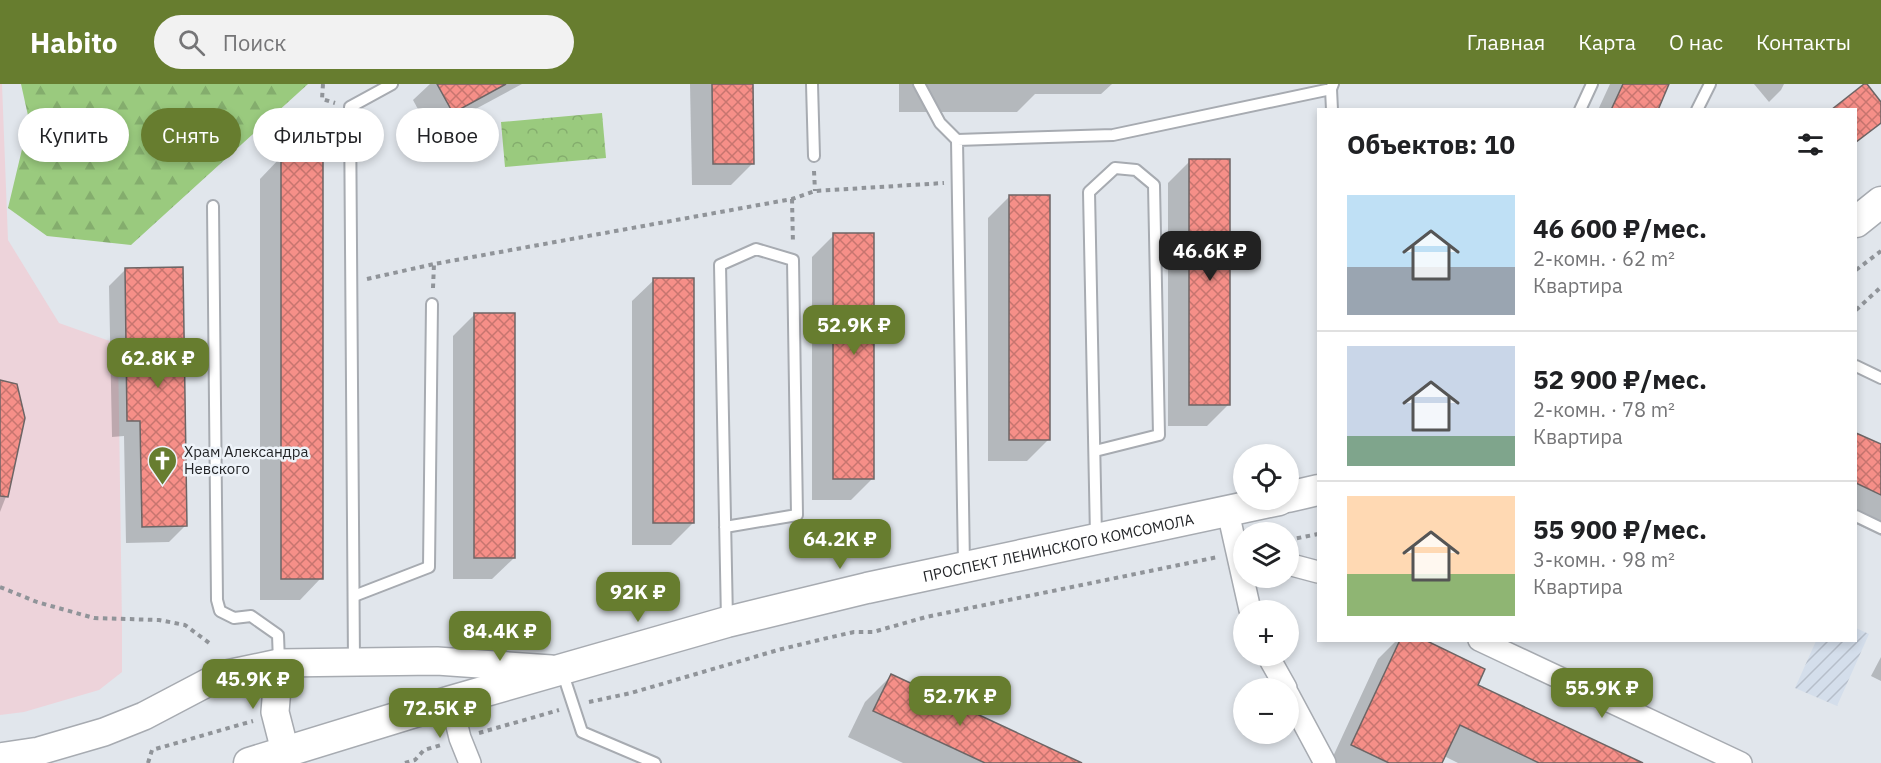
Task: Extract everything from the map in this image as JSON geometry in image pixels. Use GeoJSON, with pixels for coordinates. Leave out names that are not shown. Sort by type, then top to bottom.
{"type":"FeatureCollection","features":[{"type":"Feature","properties":{"kind":"main road"},"geometry":{"type":"LineString","coordinates":[[1857,221],[1881,202]]}},
{"type":"Feature","properties":{"kind":"main road"},"geometry":{"type":"LineString","coordinates":[[1299,494],[1317,490]]}},
{"type":"Feature","properties":{"kind":"main road","name":"ПРОСПЕКТ ЛЕНИНСКОГО КОМСОМОЛА"},"geometry":{"type":"LineString","coordinates":[[249,763],[451,701],[727,622],[964,567],[1236,510]]}},
{"type":"Feature","properties":{"kind":"street"},"geometry":{"type":"LineString","coordinates":[[1228,512],[1233,527]]}},
{"type":"Feature","properties":{"kind":"street"},"geometry":{"type":"LineString","coordinates":[[1299,567],[1317,572]]}},
{"type":"Feature","properties":{"kind":"street"},"geometry":{"type":"LineString","coordinates":[[1483,642],[1741,763]]}},
{"type":"Feature","properties":{"kind":"street"},"geometry":{"type":"LineString","coordinates":[[1,756],[39,751],[104,732],[144,716],[222,675],[279,663],[437,662],[561,669]]}},
{"type":"Feature","properties":{"kind":"street"},"geometry":{"type":"LineString","coordinates":[[437,662],[444,672],[460,738],[470,763]]}},
{"type":"Feature","properties":{"kind":"street"},"geometry":{"type":"LineString","coordinates":[[279,663],[275,712],[285,751]]}},
{"type":"Feature","properties":{"kind":"street"},"geometry":{"type":"LineString","coordinates":[[1299,715],[1325,763]]}},
{"type":"Feature","properties":{"kind":"lane"},"geometry":{"type":"LineString","coordinates":[[354,662],[350,106],[393,84]]}},
{"type":"Feature","properties":{"kind":"lane"},"geometry":{"type":"LineString","coordinates":[[812,84],[814,156]]}},
{"type":"Feature","properties":{"kind":"lane"},"geometry":{"type":"LineString","coordinates":[[919,84],[940,123],[957,140],[964,567]]}},
{"type":"Feature","properties":{"kind":"lane"},"geometry":{"type":"LineString","coordinates":[[1581,108],[1592,84]]}},
{"type":"Feature","properties":{"kind":"lane"},"geometry":{"type":"LineString","coordinates":[[1698,108],[1710,84]]}},
{"type":"Feature","properties":{"kind":"lane"},"geometry":{"type":"LineString","coordinates":[[957,140],[1113,135],[1332,86],[1332,108]]}},
{"type":"Feature","properties":{"kind":"lane"},"geometry":{"type":"LineString","coordinates":[[1095,451],[1159,435],[1154,185],[1136,170],[1115,168],[1089,192],[1096,539]]}},
{"type":"Feature","properties":{"kind":"lane"},"geometry":{"type":"LineString","coordinates":[[213,206],[217,600],[220,611],[234,618],[251,616],[278,635],[279,663]]}},
{"type":"Feature","properties":{"kind":"lane"},"geometry":{"type":"LineString","coordinates":[[725,527],[797,515],[793,260],[756,249],[720,265],[725,527],[727,622]]}},
{"type":"Feature","properties":{"kind":"lane"},"geometry":{"type":"LineString","coordinates":[[354,596],[429,567],[432,304]]}},
{"type":"Feature","properties":{"kind":"lane"},"geometry":{"type":"LineString","coordinates":[[1857,366],[1881,378]]}},
{"type":"Feature","properties":{"kind":"lane"},"geometry":{"type":"LineString","coordinates":[[1857,516],[1881,528]]}},
{"type":"Feature","properties":{"kind":"lane"},"geometry":{"type":"LineString","coordinates":[[561,669],[582,732],[655,763]]}},
{"type":"Feature","properties":{"kind":"path"},"geometry":{"type":"LineString","coordinates":[[323,84],[322,99],[350,106]]}},
{"type":"Feature","properties":{"kind":"path"},"geometry":{"type":"LineString","coordinates":[[351,282],[434,264],[792,199],[815,191],[958,182]]}},
{"type":"Feature","properties":{"kind":"path"},"geometry":{"type":"LineString","coordinates":[[792,199],[793,260]]}},
{"type":"Feature","properties":{"kind":"path"},"geometry":{"type":"LineString","coordinates":[[1857,269],[1881,251]]}},
{"type":"Feature","properties":{"kind":"path"},"geometry":{"type":"LineString","coordinates":[[432,304],[434,264]]}},
{"type":"Feature","properties":{"kind":"path"},"geometry":{"type":"LineString","coordinates":[[1857,309],[1881,287]]}},
{"type":"Feature","properties":{"kind":"path"},"geometry":{"type":"LineString","coordinates":[[1299,538],[1317,534]]}},
{"type":"Feature","properties":{"kind":"path"},"geometry":{"type":"LineString","coordinates":[[405,763],[415,760],[424,750],[460,738],[574,706],[632,693],[778,650],[854,632],[873,632],[926,617],[1233,553]]}},
{"type":"Feature","properties":{"kind":"path"},"geometry":{"type":"LineString","coordinates":[[0,587],[37,602],[94,618],[159,620],[185,625],[212,645]]}},
{"type":"Feature","properties":{"kind":"path"},"geometry":{"type":"LineString","coordinates":[[148,763],[152,750],[256,720]]}},
{"type":"Feature","properties":{"kind":"shaded area"},"geometry":{"type":"Polygon","coordinates":[[[0,84],[2,84],[8,240],[59,323],[118,344],[122,672],[99,690],[24,712],[0,715],[0,84]]]}},
{"type":"Feature","properties":{"kind":"shaded area"},"geometry":{"type":"Polygon","coordinates":[[[1857,628],[1869,634],[1837,706],[1795,688],[1816,642],[1857,642],[1857,628]]]}},
{"type":"Feature","properties":{"kind":"green space"},"geometry":{"type":"Polygon","coordinates":[[[21,84],[308,84],[282,108],[253,108],[253,134],[241,145],[241,108],[141,108],[141,162],[222,162],[131,245],[47,236],[8,208],[19,162],[129,162],[129,108],[26,108],[21,84]]]}},
{"type":"Feature","properties":{"kind":"green space"},"geometry":{"type":"Polygon","coordinates":[[[602,113],[606,158],[505,167],[501,122],[602,113]]]}},
{"type":"Feature","properties":{"kind":"building"},"geometry":{"type":"Polygon","coordinates":[[[437,84],[506,84],[462,108],[450,108],[437,84]]]}},
{"type":"Feature","properties":{"kind":"building"},"geometry":{"type":"Polygon","coordinates":[[[712,84],[753,84],[754,164],[713,164],[712,84]]]}},
{"type":"Feature","properties":{"kind":"building"},"geometry":{"type":"Polygon","coordinates":[[[1623,84],[1669,84],[1659,108],[1612,108],[1623,84]]]}},
{"type":"Feature","properties":{"kind":"building"},"geometry":{"type":"Polygon","coordinates":[[[1867,84],[1881,102],[1881,123],[1857,141],[1857,108],[1834,108],[1867,84]]]}},
{"type":"Feature","properties":{"kind":"building"},"geometry":{"type":"Polygon","coordinates":[[[1189,159],[1230,159],[1230,405],[1189,405],[1189,159]]]}},
{"type":"Feature","properties":{"kind":"building"},"geometry":{"type":"Polygon","coordinates":[[[281,162],[323,162],[323,579],[281,579],[281,162]]]}},
{"type":"Feature","properties":{"kind":"building"},"geometry":{"type":"Polygon","coordinates":[[[1009,195],[1050,195],[1050,440],[1009,440],[1009,195]]]}},
{"type":"Feature","properties":{"kind":"building"},"geometry":{"type":"Polygon","coordinates":[[[833,233],[874,233],[874,479],[833,479],[833,233]]]}},
{"type":"Feature","properties":{"kind":"building"},"geometry":{"type":"Polygon","coordinates":[[[183,267],[187,526],[142,527],[140,421],[127,421],[125,268],[183,267]]]}},
{"type":"Feature","properties":{"kind":"building"},"geometry":{"type":"Polygon","coordinates":[[[653,278],[694,278],[694,523],[653,523],[653,278]]]}},
{"type":"Feature","properties":{"kind":"building"},"geometry":{"type":"Polygon","coordinates":[[[474,313],[515,313],[515,558],[474,558],[474,313]]]}},
{"type":"Feature","properties":{"kind":"building"},"geometry":{"type":"Polygon","coordinates":[[[0,380],[17,384],[25,418],[8,497],[0,496],[0,380]]]}},
{"type":"Feature","properties":{"kind":"building"},"geometry":{"type":"Polygon","coordinates":[[[1857,433],[1881,444],[1881,495],[1857,483],[1857,433]]]}},
{"type":"Feature","properties":{"kind":"building"},"geometry":{"type":"Polygon","coordinates":[[[1399,642],[1429,642],[1485,669],[1478,685],[1643,763],[1539,763],[1460,725],[1442,763],[1389,763],[1351,745],[1399,642]]]}},
{"type":"Feature","properties":{"kind":"building"},"geometry":{"type":"Polygon","coordinates":[[[891,674],[1082,763],[985,763],[873,711],[891,674]]]}},
{"type":"Feature","properties":{"kind":"place","name":"Храм Александра Невского"},"geometry":{"type":"Point","coordinates":[163,486]}}]}
